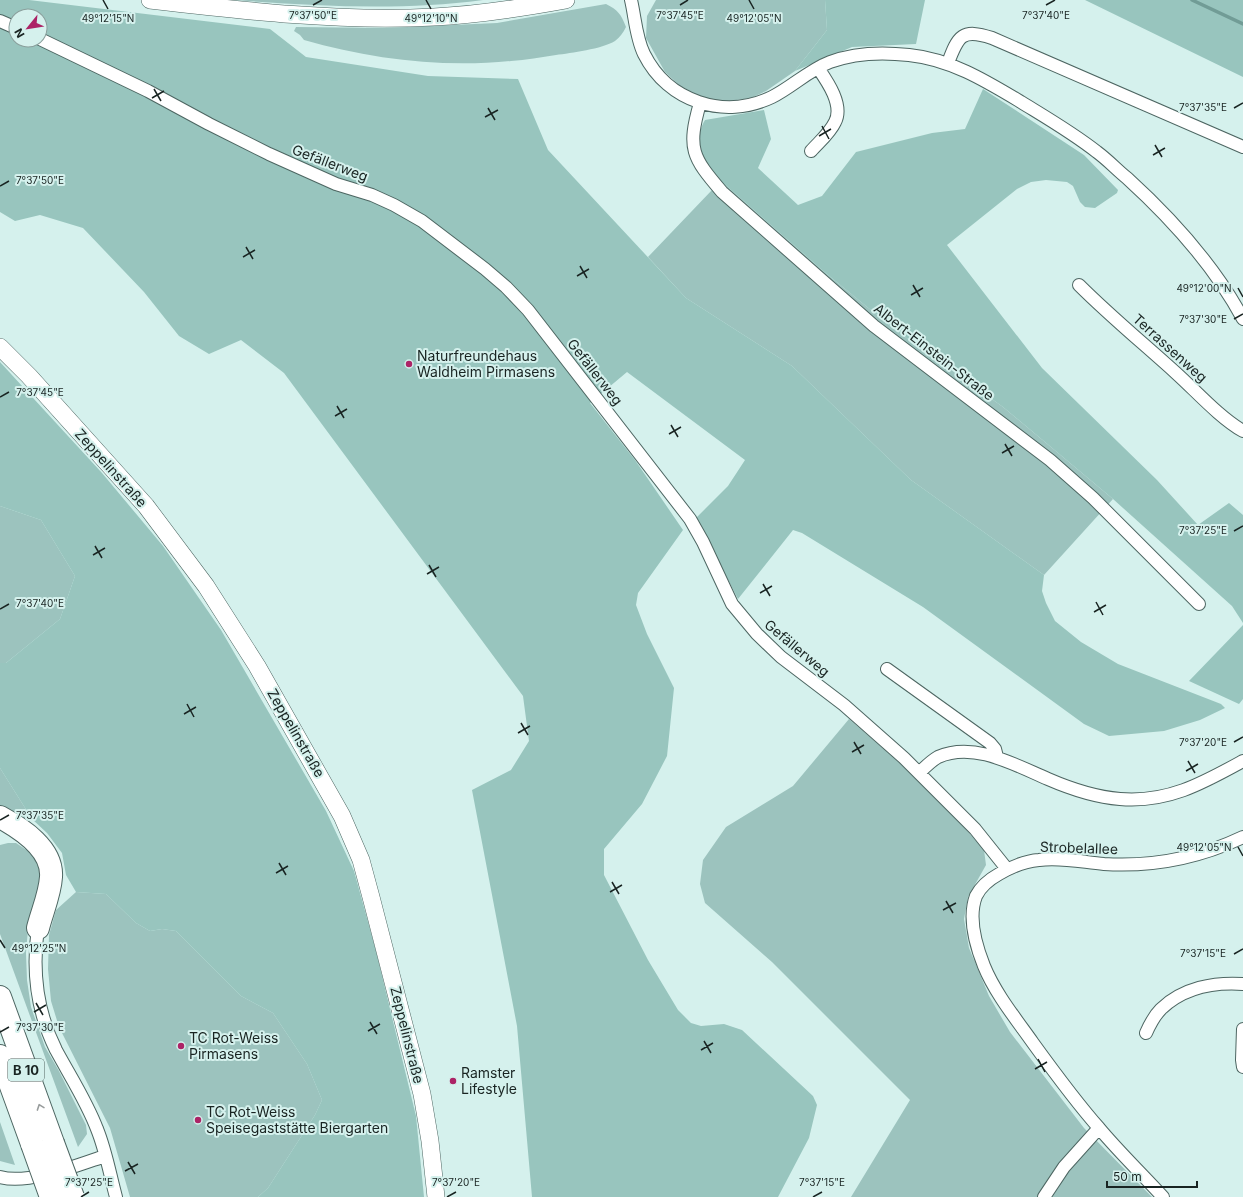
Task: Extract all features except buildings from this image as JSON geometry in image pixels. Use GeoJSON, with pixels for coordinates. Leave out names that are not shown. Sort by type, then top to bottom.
{"type":"FeatureCollection","features":[{"type":"Feature","properties":{"kind":"highway"},"geometry":{"type":"LineString","coordinates":[[0,817],[30,837],[41,847],[47,856],[51,867],[49,888],[38,928]]}},
{"type":"Feature","properties":{"kind":"highway"},"geometry":{"type":"LineString","coordinates":[[0,836],[15,835],[30,837]]}},
{"type":"Feature","properties":{"kind":"highway","name":"B 10"},"geometry":{"type":"LineString","coordinates":[[0,997],[73,1197]]}},
{"type":"Feature","properties":{"kind":"highway","name":"B 10"},"geometry":{"type":"LineString","coordinates":[[1,1061],[51,1197]]}},
{"type":"Feature","properties":{"kind":"street"},"geometry":{"type":"LineString","coordinates":[[150,0],[278,14],[384,18],[435,17],[486,12],[566,0]]}},
{"type":"Feature","properties":{"kind":"street"},"geometry":{"type":"LineString","coordinates":[[631,0],[640,43],[652,69],[665,83],[681,94],[700,103],[720,108],[739,107],[756,103],[773,96],[818,68],[830,62],[844,58],[885,53],[910,55],[931,58],[948,63],[972,74],[1059,125],[1098,152],[1141,191],[1189,242],[1222,284],[1243,319]]}},
{"type":"Feature","properties":{"kind":"street"},"geometry":{"type":"LineString","coordinates":[[948,63],[956,43],[960,39],[965,35],[980,34],[1243,147]]}},
{"type":"Feature","properties":{"kind":"street","name":"Gefällerweg"},"geometry":{"type":"LineString","coordinates":[[48,43],[148,91],[269,154],[336,184],[372,195],[394,205],[422,221],[506,287],[528,310],[686,513],[698,532],[729,599],[747,623],[772,649],[844,705],[919,773],[975,829],[1007,869]]}},
{"type":"Feature","properties":{"kind":"street"},"geometry":{"type":"LineString","coordinates":[[811,151],[832,127],[836,121],[837,114],[835,99],[826,79],[818,68]]}},
{"type":"Feature","properties":{"kind":"street","name":"Albert-Einstein-Straße"},"geometry":{"type":"LineString","coordinates":[[700,103],[694,123],[693,137],[695,155],[703,170],[722,192],[874,326],[1050,460],[1093,498],[1199,604]]}},
{"type":"Feature","properties":{"kind":"street","name":"Terrassenweg"},"geometry":{"type":"LineString","coordinates":[[1079,285],[1098,304],[1236,427],[1243,431]]}},
{"type":"Feature","properties":{"kind":"street","name":"Zeppelinstraße"},"geometry":{"type":"LineString","coordinates":[[0,347],[29,376],[146,506],[206,586],[257,666],[342,816],[361,860],[420,1087],[430,1141],[436,1197]]}},
{"type":"Feature","properties":{"kind":"street"},"geometry":{"type":"LineString","coordinates":[[887,668],[990,743],[995,749],[997,757]]}},
{"type":"Feature","properties":{"kind":"street"},"geometry":{"type":"LineString","coordinates":[[919,773],[937,758],[948,754],[974,753],[997,757],[1070,788],[1088,794],[1121,799],[1142,799],[1178,793],[1202,784],[1243,762]]}},
{"type":"Feature","properties":{"kind":"street","name":"Strobelallee"},"geometry":{"type":"LineString","coordinates":[[1163,1197],[1099,1128],[1069,1092],[1015,1018],[984,966],[974,928],[973,911],[976,896],[982,886],[993,877],[1007,869],[1039,860],[1062,859],[1103,864],[1133,865],[1161,863],[1186,858],[1215,849],[1243,837]]}},
{"type":"Feature","properties":{"kind":"street"},"geometry":{"type":"LineString","coordinates":[[38,928],[35,972],[44,1020],[56,1050],[98,1130],[116,1197]]}},
{"type":"Feature","properties":{"kind":"street"},"geometry":{"type":"LineString","coordinates":[[1146,1032],[1161,1009],[1179,996],[1201,987],[1231,983],[1243,984]]}},
{"type":"Feature","properties":{"kind":"street"},"geometry":{"type":"LineString","coordinates":[[1243,1029],[1243,1067]]}},
{"type":"Feature","properties":{"kind":"street"},"geometry":{"type":"LineString","coordinates":[[1044,1197],[1064,1167],[1099,1128]]}},
{"type":"Feature","properties":{"kind":"street"},"geometry":{"type":"LineString","coordinates":[[0,1177],[26,1178],[48,1175],[105,1156]]}},
{"type":"Feature","properties":{"kind":"shaded area"},"geometry":{"type":"Polygon","coordinates":[[[234,0],[483,0],[421,5],[327,6],[234,0]]]}},
{"type":"Feature","properties":{"kind":"shaded area"},"geometry":{"type":"Polygon","coordinates":[[[656,0],[825,0],[827,30],[795,71],[766,91],[751,98],[722,102],[703,98],[680,86],[665,72],[646,38],[647,16],[656,0]]]}},
{"type":"Feature","properties":{"kind":"shaded area"},"geometry":{"type":"Polygon","coordinates":[[[606,4],[619,13],[626,27],[615,41],[586,50],[517,61],[459,63],[380,57],[329,47],[304,40],[294,31],[296,27],[385,28],[497,23],[606,4]]]}},
{"type":"Feature","properties":{"kind":"shaded area"},"geometry":{"type":"Polygon","coordinates":[[[722,182],[822,270],[894,329],[1003,407],[1113,499],[1044,575],[911,480],[792,366],[686,298],[648,257],[712,190],[722,182]]]}},
{"type":"Feature","properties":{"kind":"shaded area"},"geometry":{"type":"Polygon","coordinates":[[[0,506],[41,520],[75,576],[60,619],[6,663],[0,663],[0,506]]]}},
{"type":"Feature","properties":{"kind":"shaded area"},"geometry":{"type":"Polygon","coordinates":[[[849,719],[917,778],[984,850],[986,865],[968,897],[964,919],[969,948],[989,996],[1010,1032],[1084,1128],[1152,1197],[851,1197],[910,1100],[772,962],[705,903],[700,884],[703,860],[726,827],[793,786],[849,719]]]}},
{"type":"Feature","properties":{"kind":"shaded area"},"geometry":{"type":"Polygon","coordinates":[[[0,768],[32,819],[15,817],[0,809],[0,768]]]}},
{"type":"Feature","properties":{"kind":"shaded area"},"geometry":{"type":"Polygon","coordinates":[[[16,843],[31,853],[38,863],[40,871],[41,882],[28,929],[26,953],[27,980],[31,1007],[45,1047],[59,1071],[86,1125],[87,1134],[78,1147],[0,934],[0,845],[16,843]]]}},
{"type":"Feature","properties":{"kind":"shaded area","name":"TC Rot-Weiss Pirmasens"},"geometry":{"type":"Polygon","coordinates":[[[76,892],[106,894],[136,923],[150,931],[162,929],[176,931],[241,996],[273,1013],[307,1064],[322,1100],[315,1115],[268,1188],[258,1197],[130,1197],[110,1128],[59,1027],[51,1001],[48,969],[49,935],[56,910],[76,892]]]}},
{"type":"Feature","properties":{"kind":"shaded area"},"geometry":{"type":"Polygon","coordinates":[[[0,1122],[15,1165],[0,1161],[0,1122]]]}},
{"type":"Feature","properties":{"kind":"green space"},"geometry":{"type":"Polygon","coordinates":[[[0,0],[29,0],[270,29],[306,57],[428,76],[518,79],[548,150],[686,298],[792,366],[911,480],[1044,575],[1042,591],[1055,621],[1081,642],[1118,664],[1221,704],[1225,708],[1200,720],[1164,731],[1109,736],[1084,724],[923,607],[802,533],[793,530],[738,599],[696,518],[728,486],[745,460],[627,372],[590,403],[635,460],[683,530],[638,593],[636,605],[647,634],[674,688],[667,756],[642,804],[604,849],[604,875],[648,960],[678,1010],[691,1023],[701,1026],[724,1024],[742,1030],[813,1096],[817,1105],[809,1138],[778,1197],[532,1197],[517,1026],[472,790],[511,770],[529,741],[523,696],[284,373],[241,340],[209,354],[179,336],[144,292],[83,228],[40,215],[15,221],[0,212],[0,0]]]}},
{"type":"Feature","properties":{"kind":"green space"},"geometry":{"type":"Polygon","coordinates":[[[825,0],[925,0],[916,44],[852,47],[795,71],[827,30],[825,0]]]}},
{"type":"Feature","properties":{"kind":"green space"},"geometry":{"type":"Polygon","coordinates":[[[1085,0],[1243,0],[1243,77],[1085,0]]]}},
{"type":"Feature","properties":{"kind":"green space"},"geometry":{"type":"Polygon","coordinates":[[[983,89],[1084,155],[1118,190],[1117,193],[1095,208],[1085,207],[1080,202],[1073,186],[1067,182],[1046,180],[1031,182],[1017,189],[947,245],[1042,368],[1157,480],[1198,525],[1229,503],[1243,515],[1243,623],[1232,606],[1113,499],[1003,407],[894,329],[822,270],[722,182],[705,163],[699,151],[699,135],[705,120],[764,110],[771,139],[758,168],[798,205],[822,196],[856,152],[932,133],[965,129],[983,89]]]}},
{"type":"Feature","properties":{"kind":"green space"},"geometry":{"type":"Polygon","coordinates":[[[0,362],[102,473],[163,546],[221,630],[326,811],[354,871],[376,951],[416,1116],[424,1197],[258,1197],[268,1188],[315,1115],[322,1100],[307,1064],[273,1013],[241,996],[176,931],[162,929],[150,931],[136,923],[106,894],[76,892],[66,875],[62,853],[47,833],[32,819],[0,768],[0,663],[6,663],[60,619],[75,576],[41,520],[0,506],[0,362]]]}},
{"type":"Feature","properties":{"kind":"green space"},"geometry":{"type":"Polygon","coordinates":[[[1243,625],[1243,699],[1239,704],[1189,681],[1243,625]]]}},
{"type":"Feature","properties":{"kind":"waterway"},"geometry":{"type":"LineString","coordinates":[[1192,0],[1243,24]]}},
{"type":"Feature","properties":{"kind":"place","name":"Naturfreundehaus Waldheim Pirmasens"},"geometry":{"type":"Point","coordinates":[409,364]}},
{"type":"Feature","properties":{"kind":"place","name":"TC Rot-Weiss Pirmasens"},"geometry":{"type":"Point","coordinates":[181,1046]}},
{"type":"Feature","properties":{"kind":"place","name":"Ramster Lifestyle"},"geometry":{"type":"Point","coordinates":[453,1081]}},
{"type":"Feature","properties":{"kind":"place","name":"TC Rot-Weiss Speisegaststätte Biergarten"},"geometry":{"type":"Point","coordinates":[198,1120]}}]}
